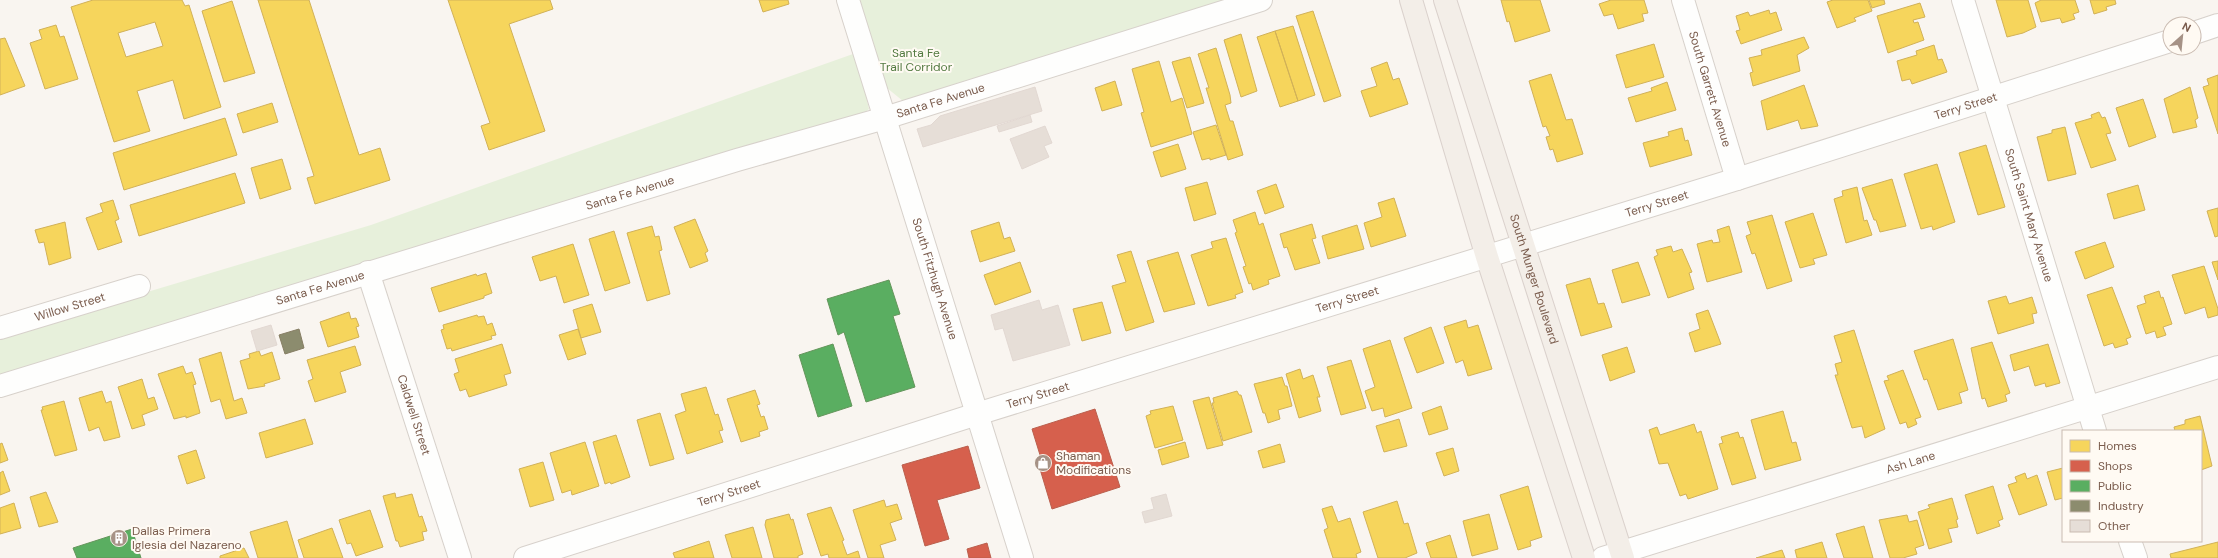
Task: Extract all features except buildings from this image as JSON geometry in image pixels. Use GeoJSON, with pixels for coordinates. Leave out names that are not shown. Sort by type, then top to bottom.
{"type":"FeatureCollection","features":[{"type":"Feature","properties":{"kind":"main road"},"geometry":{"type":"LineString","coordinates":[[1411,0],[1487,257],[1584,558]]}},
{"type":"Feature","properties":{"kind":"main road","name":"South Munger Boulevard"},"geometry":{"type":"LineString","coordinates":[[1445,0],[1522,246],[1616,556]]}},
{"type":"Feature","properties":{"kind":"street","name":"South Fitzhugh Avenue"},"geometry":{"type":"LineString","coordinates":[[848,0],[1022,558]]}},
{"type":"Feature","properties":{"kind":"street","name":"Santa Fe Avenue"},"geometry":{"type":"LineString","coordinates":[[0,386],[737,160],[885,118],[1260,0]]}},
{"type":"Feature","properties":{"kind":"street","name":"South Garrett Avenue"},"geometry":{"type":"LineString","coordinates":[[1683,0],[1737,179]]}},
{"type":"Feature","properties":{"kind":"street","name":"South Saint Mary Avenue"},"geometry":{"type":"LineString","coordinates":[[1963,0],[2096,430]]}},
{"type":"Feature","properties":{"kind":"street"},"geometry":{"type":"LineString","coordinates":[[2202,30],[2218,25]]}},
{"type":"Feature","properties":{"kind":"street","name":"Terry Street"},"geometry":{"type":"LineString","coordinates":[[525,558],[977,414],[1737,179],[2162,43]]}},
{"type":"Feature","properties":{"kind":"street","name":"Caldwell Street"},"geometry":{"type":"LineString","coordinates":[[368,272],[460,558]]}},
{"type":"Feature","properties":{"kind":"street","name":"Willow Street"},"geometry":{"type":"LineString","coordinates":[[0,328],[139,286]]}},
{"type":"Feature","properties":{"kind":"street","name":"Ash Lane"},"geometry":{"type":"LineString","coordinates":[[1616,556],[2218,367]]}},
{"type":"Feature","properties":{"kind":"street"},"geometry":{"type":"LineString","coordinates":[[2130,542],[2136,558]]}},
{"type":"Feature","properties":{"kind":"green space","name":"Santa Fe Trail Corridor"},"geometry":{"type":"Polygon","coordinates":[[[860,0],[1225,0],[903,101],[887,88],[885,83],[866,96],[869,109],[863,114],[0,377],[0,336],[371,225],[853,54],[860,73],[871,36],[860,0]]]}},
{"type":"Feature","properties":{"kind":"place","name":"Shaman Modifications"},"geometry":{"type":"Point","coordinates":[1043,463]}},
{"type":"Feature","properties":{"kind":"place","name":"Dallas Primera Iglesia del Nazareno"},"geometry":{"type":"Point","coordinates":[119,538]}}]}
